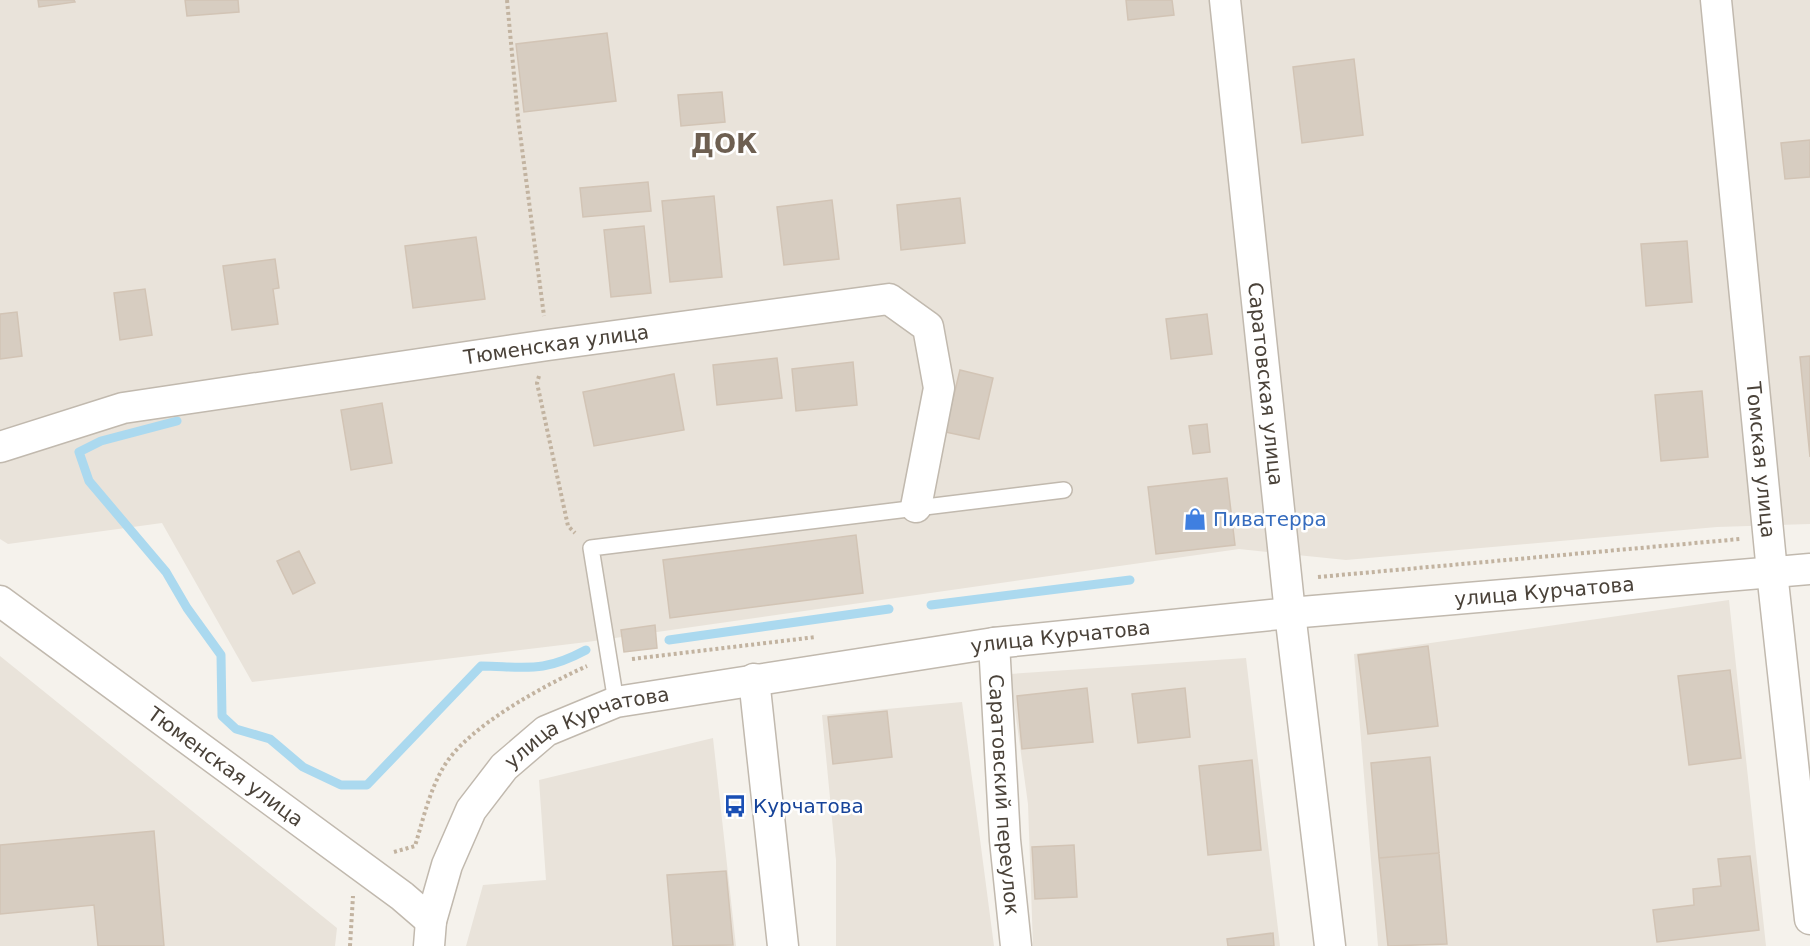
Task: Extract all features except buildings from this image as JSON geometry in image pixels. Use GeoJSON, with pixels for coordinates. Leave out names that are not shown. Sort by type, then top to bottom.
{"type":"FeatureCollection","features":[{"type":"Feature","properties":{"kind":"street","name":"Саратовская улица"},"geometry":{"type":"LineString","coordinates":[[1225,0],[1290,613],[1330,946]]}},
{"type":"Feature","properties":{"kind":"street","name":"Томская улица"},"geometry":{"type":"LineString","coordinates":[[1716,0],[1772,572],[1810,919]]}},
{"type":"Feature","properties":{"kind":"street","name":"Тюменская улица"},"geometry":{"type":"LineString","coordinates":[[0,447],[123,408],[548,345],[890,299],[928,327],[939,388],[916,507]]}},
{"type":"Feature","properties":{"kind":"street","name":"улица Курчатова"},"geometry":{"type":"LineString","coordinates":[[430,934],[447,865],[471,810],[504,767],[546,731],[616,702],[754,679],[994,644],[1290,613],[1810,569]]}},
{"type":"Feature","properties":{"kind":"street","name":"Тюменская улица"},"geometry":{"type":"LineString","coordinates":[[0,601],[402,896],[430,934]]}},
{"type":"Feature","properties":{"kind":"street","name":"Саратовский переулок"},"geometry":{"type":"LineString","coordinates":[[994,644],[1005,840],[1016,946]]}},
{"type":"Feature","properties":{"kind":"street"},"geometry":{"type":"LineString","coordinates":[[754,679],[783,946]]}},
{"type":"Feature","properties":{"kind":"lane"},"geometry":{"type":"LineString","coordinates":[[616,702],[591,548],[1064,490]]}},
{"type":"Feature","properties":{"kind":"path"},"geometry":{"type":"LineString","coordinates":[[507,0],[518,117],[548,345],[537,383],[568,526],[591,548]]}},
{"type":"Feature","properties":{"kind":"shaded area"},"geometry":{"type":"Polygon","coordinates":[[[0,0],[1810,0],[1810,524],[1717,527],[1346,560],[1239,549],[587,642],[252,682],[162,523],[8,544],[0,539],[0,0]]]}},
{"type":"Feature","properties":{"kind":"shaded area"},"geometry":{"type":"Polygon","coordinates":[[[1729,600],[1766,946],[1378,946],[1354,654],[1729,600]]]}},
{"type":"Feature","properties":{"kind":"shaded area"},"geometry":{"type":"Polygon","coordinates":[[[0,656],[337,928],[335,946],[0,946],[0,656]]]}},
{"type":"Feature","properties":{"kind":"shaded area"},"geometry":{"type":"Polygon","coordinates":[[[1246,658],[1280,946],[1033,946],[1028,804],[1010,674],[1246,658]]]}},
{"type":"Feature","properties":{"kind":"shaded area"},"geometry":{"type":"Polygon","coordinates":[[[962,702],[994,946],[836,946],[836,860],[822,715],[962,702]]]}},
{"type":"Feature","properties":{"kind":"shaded area"},"geometry":{"type":"Polygon","coordinates":[[[713,738],[736,946],[466,946],[483,885],[546,880],[539,780],[713,738]]]}},
{"type":"Feature","properties":{"kind":"waterway"},"geometry":{"type":"LineString","coordinates":[[177,421],[101,441],[79,452],[89,481],[166,572],[187,608],[221,655],[222,716],[236,729],[270,739],[303,767],[341,785],[367,785],[481,666],[535,667],[558,662],[586,650]]}},
{"type":"Feature","properties":{"kind":"waterway"},"geometry":{"type":"LineString","coordinates":[[931,605],[1130,580]]}},
{"type":"Feature","properties":{"kind":"waterway"},"geometry":{"type":"LineString","coordinates":[[669,640],[889,609]]}},
{"type":"Feature","properties":{"kind":"place","name":"Пиватерра"},"geometry":{"type":"Point","coordinates":[1195,519]}},
{"type":"Feature","properties":{"kind":"place","name":"Курчатова"},"geometry":{"type":"Point","coordinates":[735,806]}},
{"type":"Feature","properties":{"kind":"district","name":"ДОК"},"geometry":{"type":"Point","coordinates":[724,144]}}]}
